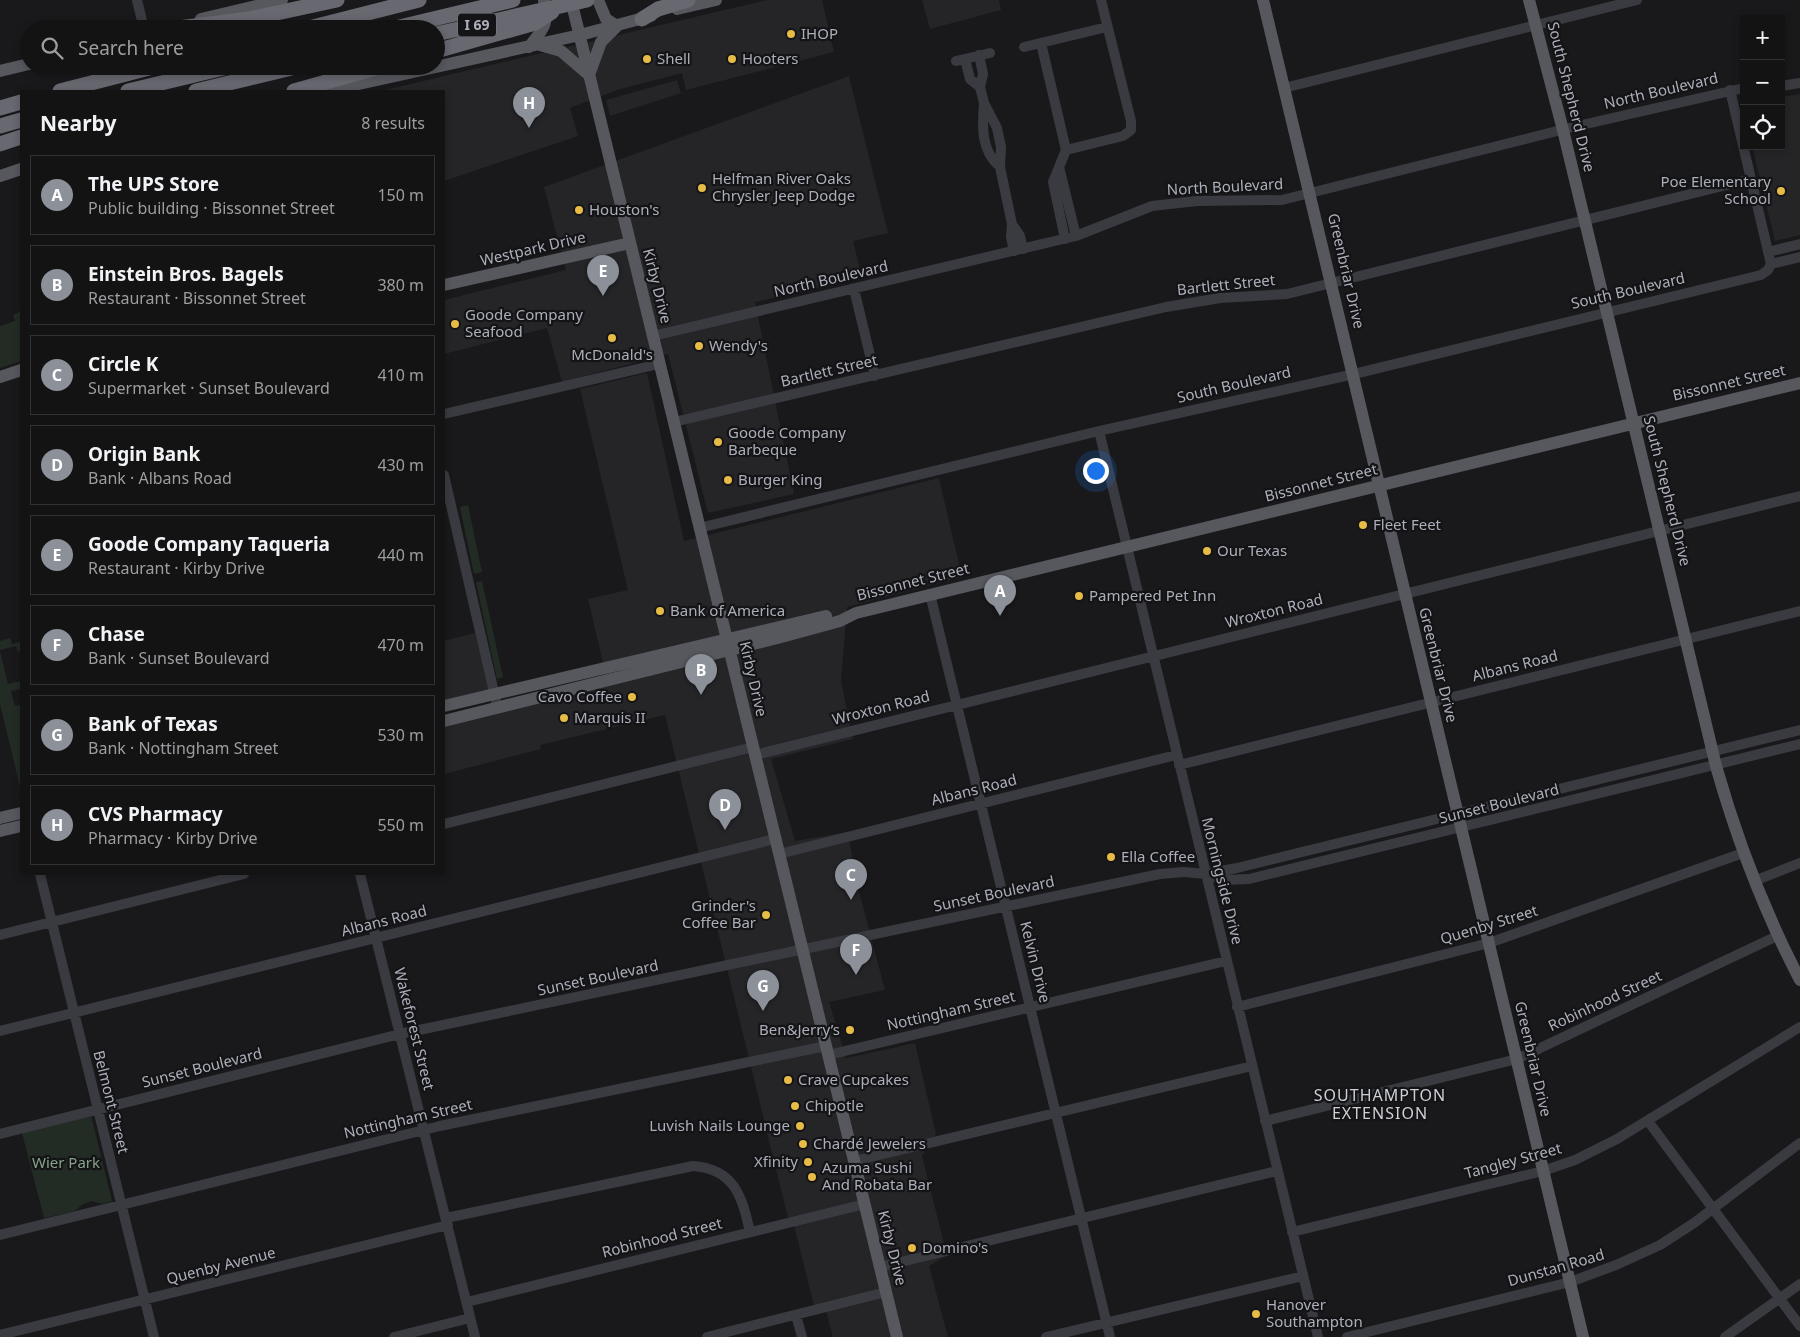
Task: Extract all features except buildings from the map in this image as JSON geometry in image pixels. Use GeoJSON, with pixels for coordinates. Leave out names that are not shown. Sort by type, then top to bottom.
{"type":"FeatureCollection","features":[{"type":"Feature","properties":{"kind":"highway"},"geometry":{"type":"LineString","coordinates":[[241,20],[337,0]]}},
{"type":"Feature","properties":{"kind":"highway"},"geometry":{"type":"LineString","coordinates":[[340,20],[419,0]]}},
{"type":"Feature","properties":{"kind":"highway"},"geometry":{"type":"LineString","coordinates":[[429,20],[513,0]]}},
{"type":"Feature","properties":{"kind":"highway"},"geometry":{"type":"LineString","coordinates":[[445,48],[519,22],[535,23],[566,3],[587,0]]}},
{"type":"Feature","properties":{"kind":"highway"},"geometry":{"type":"LineString","coordinates":[[642,19],[658,9],[688,0]]}},
{"type":"Feature","properties":{"kind":"highway","name":"I 69"},"geometry":{"type":"LineString","coordinates":[[445,33],[519,22]]}},
{"type":"Feature","properties":{"kind":"highway"},"geometry":{"type":"LineString","coordinates":[[64,90],[122,75]]}},
{"type":"Feature","properties":{"kind":"highway"},"geometry":{"type":"LineString","coordinates":[[132,90],[195,75]]}},
{"type":"Feature","properties":{"kind":"highway"},"geometry":{"type":"LineString","coordinates":[[200,90],[263,75]]}},
{"type":"Feature","properties":{"kind":"highway"},"geometry":{"type":"LineString","coordinates":[[298,90],[351,75]]}},
{"type":"Feature","properties":{"kind":"highway"},"geometry":{"type":"LineString","coordinates":[[0,108],[20,102]]}},
{"type":"Feature","properties":{"kind":"highway"},"geometry":{"type":"LineString","coordinates":[[0,126],[20,120]]}},
{"type":"Feature","properties":{"kind":"highway"},"geometry":{"type":"LineString","coordinates":[[0,144],[20,137]]}},
{"type":"Feature","properties":{"kind":"main road"},"geometry":{"type":"LineString","coordinates":[[205,20],[282,0]]}},
{"type":"Feature","properties":{"kind":"main road"},"geometry":{"type":"LineString","coordinates":[[534,46],[548,18],[544,0]]}},
{"type":"Feature","properties":{"kind":"main road"},"geometry":{"type":"LineString","coordinates":[[598,0],[606,18],[617,26]]}},
{"type":"Feature","properties":{"kind":"main road"},"geometry":{"type":"LineString","coordinates":[[445,65],[580,35],[716,0]]}},
{"type":"Feature","properties":{"kind":"main road","name":"Greenbriar Drive"},"geometry":{"type":"LineString","coordinates":[[1263,0],[1311,194],[1404,595],[1583,1337]]}},
{"type":"Feature","properties":{"kind":"main road","name":"South Shepherd Drive"},"geometry":{"type":"LineString","coordinates":[[1529,0],[1563,130],[1712,752],[1743,853],[1777,936],[1800,980]]}},
{"type":"Feature","properties":{"kind":"main road","name":"Kirby Drive"},"geometry":{"type":"LineString","coordinates":[[566,3],[580,35],[590,75],[699,528],[898,1337]]}},
{"type":"Feature","properties":{"kind":"main road"},"geometry":{"type":"LineString","coordinates":[[534,46],[561,51],[590,75],[601,42],[617,26]]}},
{"type":"Feature","properties":{"kind":"main road"},"geometry":{"type":"LineString","coordinates":[[0,71],[20,66]]}},
{"type":"Feature","properties":{"kind":"main road"},"geometry":{"type":"LineString","coordinates":[[332,90],[401,75]]}},
{"type":"Feature","properties":{"kind":"main road"},"geometry":{"type":"LineString","coordinates":[[0,176],[20,169]]}},
{"type":"Feature","properties":{"kind":"main road","name":"Westpark Drive"},"geometry":{"type":"LineString","coordinates":[[445,284],[630,243]]}},
{"type":"Feature","properties":{"kind":"main road"},"geometry":{"type":"LineString","coordinates":[[0,378],[20,370]]}},
{"type":"Feature","properties":{"kind":"main road","name":"Bissonnet Street"},"geometry":{"type":"LineString","coordinates":[[445,706],[600,668],[840,621],[849,614],[1800,383]]}},
{"type":"Feature","properties":{"kind":"main road","name":"Bissonnet Street"},"geometry":{"type":"LineString","coordinates":[[445,721],[603,681],[728,644]]}},
{"type":"Feature","properties":{"kind":"main road"},"geometry":{"type":"LineString","coordinates":[[600,668],[603,681]]}},
{"type":"Feature","properties":{"kind":"main road"},"geometry":{"type":"LineString","coordinates":[[0,818],[20,813]]}},
{"type":"Feature","properties":{"kind":"main road"},"geometry":{"type":"LineString","coordinates":[[0,831],[20,826]]}},
{"type":"Feature","properties":{"kind":"street"},"geometry":{"type":"LineString","coordinates":[[137,0],[142,20]]}},
{"type":"Feature","properties":{"kind":"street"},"geometry":{"type":"LineString","coordinates":[[1066,150],[1123,136],[1131,130],[1131,122],[1101,0]]}},
{"type":"Feature","properties":{"kind":"street"},"geometry":{"type":"LineString","coordinates":[[1284,88],[1638,0]]}},
{"type":"Feature","properties":{"kind":"street"},"geometry":{"type":"LineString","coordinates":[[1024,47],[1107,27]]}},
{"type":"Feature","properties":{"kind":"street"},"geometry":{"type":"LineString","coordinates":[[1041,43],[1066,150],[1053,182],[1066,239]]}},
{"type":"Feature","properties":{"kind":"street"},"geometry":{"type":"LineString","coordinates":[[980,87],[970,79],[960,60],[984,54],[980,87],[984,103],[997,128],[1002,147],[1000,168],[1012,224],[1020,236],[1018,250]]}},
{"type":"Feature","properties":{"kind":"street"},"geometry":{"type":"LineString","coordinates":[[1785,85],[1800,83]]}},
{"type":"Feature","properties":{"kind":"street","name":"North Boulevard"},"geometry":{"type":"LineString","coordinates":[[653,336],[1066,239],[1096,230],[1131,213],[1173,202],[1264,202],[1311,194],[1563,130],[1740,89]]}},
{"type":"Feature","properties":{"kind":"street"},"geometry":{"type":"LineString","coordinates":[[1730,90],[1771,264]]}},
{"type":"Feature","properties":{"kind":"street"},"geometry":{"type":"LineString","coordinates":[[984,103],[982,130],[987,151],[1000,168]]}},
{"type":"Feature","properties":{"kind":"street"},"geometry":{"type":"LineString","coordinates":[[1059,167],[1076,236]]}},
{"type":"Feature","properties":{"kind":"street","name":"Bartlett Street"},"geometry":{"type":"LineString","coordinates":[[674,422],[1166,307],[1220,298],[1287,294],[1332,284],[1751,179]]}},
{"type":"Feature","properties":{"kind":"street"},"geometry":{"type":"LineString","coordinates":[[1057,205],[1068,202]]}},
{"type":"Feature","properties":{"kind":"street"},"geometry":{"type":"LineString","coordinates":[[1768,252],[1800,244]]}},
{"type":"Feature","properties":{"kind":"street","name":"South Boulevard"},"geometry":{"type":"LineString","coordinates":[[699,528],[1099,431],[1354,374],[1761,275],[1768,270],[1771,264],[1800,257]]}},
{"type":"Feature","properties":{"kind":"street"},"geometry":{"type":"LineString","coordinates":[[854,289],[874,376]]}},
{"type":"Feature","properties":{"kind":"street"},"geometry":{"type":"LineString","coordinates":[[445,414],[659,364]]}},
{"type":"Feature","properties":{"kind":"street","name":"Morningside Drive"},"geometry":{"type":"LineString","coordinates":[[1099,431],[1318,1337]]}},
{"type":"Feature","properties":{"kind":"street"},"geometry":{"type":"LineString","coordinates":[[445,480],[498,707]]}},
{"type":"Feature","properties":{"kind":"street","name":"Wroxton Road"},"geometry":{"type":"LineString","coordinates":[[445,824],[947,708],[957,703],[1404,595],[1800,496]]}},
{"type":"Feature","properties":{"kind":"street","name":"Kelvin Drive"},"geometry":{"type":"LineString","coordinates":[[930,594],[1110,1337]]}},
{"type":"Feature","properties":{"kind":"street","name":"Albans Road"},"geometry":{"type":"LineString","coordinates":[[779,854],[981,804],[1430,703],[1800,611]]}},
{"type":"Feature","properties":{"kind":"street","name":"Sunset Boulevard"},"geometry":{"type":"LineString","coordinates":[[1205,874],[1457,815],[1800,730]]}},
{"type":"Feature","properties":{"kind":"street","name":"Sunset Boulevard"},"geometry":{"type":"LineString","coordinates":[[0,1134],[400,1034],[1160,874],[1184,872],[1205,874],[1224,880],[1249,879],[1461,829],[1800,744]]}},
{"type":"Feature","properties":{"kind":"street","name":"Albans Road"},"geometry":{"type":"LineString","coordinates":[[0,1031],[775,839]]}},
{"type":"Feature","properties":{"kind":"street","name":"Quenby Street"},"geometry":{"type":"LineString","coordinates":[[1237,1007],[1489,943],[1743,853]]}},
{"type":"Feature","properties":{"kind":"street"},"geometry":{"type":"LineString","coordinates":[[1754,881],[1800,863]]}},
{"type":"Feature","properties":{"kind":"street","name":"Belmont Street"},"geometry":{"type":"LineString","coordinates":[[40,875],[154,1337]]}},
{"type":"Feature","properties":{"kind":"street"},"geometry":{"type":"LineString","coordinates":[[0,935],[240,875]]}},
{"type":"Feature","properties":{"kind":"street","name":"Wakeforest Street"},"geometry":{"type":"LineString","coordinates":[[360,875],[475,1337]]}},
{"type":"Feature","properties":{"kind":"street","name":"Robinhood Street"},"geometry":{"type":"LineString","coordinates":[[1265,1121],[1516,1059],[1777,936]]}},
{"type":"Feature","properties":{"kind":"street","name":"Nottingham Street"},"geometry":{"type":"LineString","coordinates":[[0,1235],[424,1130],[827,1050],[1030,1007],[1226,961]]}},
{"type":"Feature","properties":{"kind":"street","name":"Tangley Street"},"geometry":{"type":"LineString","coordinates":[[1292,1232],[1542,1171],[1575,1160],[1648,1121],[1800,1027]]}},
{"type":"Feature","properties":{"kind":"street"},"geometry":{"type":"LineString","coordinates":[[854,1161],[1252,1066]]}},
{"type":"Feature","properties":{"kind":"street"},"geometry":{"type":"LineString","coordinates":[[1648,1121],[1800,1326]]}},
{"type":"Feature","properties":{"kind":"street","name":"Dunstan Road"},"geometry":{"type":"LineString","coordinates":[[1347,1337],[1570,1282],[1616,1265],[1660,1245],[1800,1143]]}},
{"type":"Feature","properties":{"kind":"street","name":"Quenby Avenue"},"geometry":{"type":"LineString","coordinates":[[0,1335],[145,1300],[447,1221],[693,1166],[713,1170],[729,1179],[740,1196],[750,1232]]}},
{"type":"Feature","properties":{"kind":"street"},"geometry":{"type":"LineString","coordinates":[[880,1267],[1277,1171]]}},
{"type":"Feature","properties":{"kind":"street","name":"Robinhood Street"},"geometry":{"type":"LineString","coordinates":[[467,1302],[865,1204]]}},
{"type":"Feature","properties":{"kind":"street"},"geometry":{"type":"LineString","coordinates":[[1046,1337],[1303,1276]]}},
{"type":"Feature","properties":{"kind":"street"},"geometry":{"type":"LineString","coordinates":[[1725,1337],[1800,1284]]}},
{"type":"Feature","properties":{"kind":"street"},"geometry":{"type":"LineString","coordinates":[[707,1337],[886,1292]]}},
{"type":"Feature","properties":{"kind":"street"},"geometry":{"type":"LineString","coordinates":[[796,1315],[802,1337]]}},
{"type":"Feature","properties":{"kind":"street"},"geometry":{"type":"LineString","coordinates":[[394,1337],[470,1318]]}},
{"type":"Feature","properties":{"kind":"shaded area"},"geometry":{"type":"Polygon","coordinates":[[[767,0],[822,0],[834,52],[686,90],[682,73],[617,90],[570,108],[578,136],[445,181],[445,90],[385,90],[767,0]]]}},
{"type":"Feature","properties":{"kind":"shaded area"},"geometry":{"type":"Polygon","coordinates":[[[922,0],[999,0],[1001,10],[930,29],[922,0]]]}},
{"type":"Feature","properties":{"kind":"shaded area"},"geometry":{"type":"Polygon","coordinates":[[[849,76],[888,233],[853,241],[862,278],[755,302],[794,494],[708,513],[668,354],[562,382],[547,328],[445,354],[445,300],[566,270],[544,187],[849,76]]]}},
{"type":"Feature","properties":{"kind":"shaded area"},"geometry":{"type":"Polygon","coordinates":[[[677,80],[681,93],[610,116],[606,100],[677,80]]]}},
{"type":"Feature","properties":{"kind":"shaded area","name":"Poe Elementary School"},"geometry":{"type":"Polygon","coordinates":[[[1800,94],[1800,235],[1775,241],[1753,150],[1785,150],[1785,96],[1800,94]]]}},
{"type":"Feature","properties":{"kind":"shaded area"},"geometry":{"type":"Polygon","coordinates":[[[647,373],[684,541],[939,478],[962,577],[847,607],[841,681],[853,739],[771,759],[795,841],[848,832],[856,880],[885,990],[829,1002],[846,1058],[915,1043],[936,1134],[922,1156],[947,1255],[929,1266],[948,1337],[833,1337],[824,1304],[814,1306],[792,1217],[788,1218],[665,715],[540,745],[541,749],[445,774],[445,725],[608,684],[588,599],[628,590],[580,389],[647,373]]]}},
{"type":"Feature","properties":{"kind":"shaded area"},"geometry":{"type":"Polygon","coordinates":[[[475,633],[489,691],[445,702],[445,641],[475,633]]]}},
{"type":"Feature","properties":{"kind":"green space"},"geometry":{"type":"Polygon","coordinates":[[[20,312],[20,361],[0,368],[0,326],[15,321],[13,315],[20,312]]]}},
{"type":"Feature","properties":{"kind":"green space"},"geometry":{"type":"Polygon","coordinates":[[[468,505],[482,572],[474,574],[460,507],[468,505]]]}},
{"type":"Feature","properties":{"kind":"green space"},"geometry":{"type":"Polygon","coordinates":[[[482,581],[503,677],[497,679],[476,582],[482,581]]]}},
{"type":"Feature","properties":{"kind":"green space"},"geometry":{"type":"Polygon","coordinates":[[[10,638],[12,644],[20,642],[20,651],[18,652],[16,646],[0,650],[0,641],[10,638]]]}},
{"type":"Feature","properties":{"kind":"green space"},"geometry":{"type":"Polygon","coordinates":[[[0,651],[8,684],[20,681],[20,689],[11,691],[15,706],[20,705],[20,787],[0,704],[0,651]]]}},
{"type":"Feature","properties":{"kind":"green space","name":"Wier Park"},"geometry":{"type":"Polygon","coordinates":[[[91,1115],[112,1201],[102,1204],[92,1201],[83,1204],[75,1211],[44,1218],[22,1133],[91,1115]]]}},
{"type":"Feature","properties":{"kind":"place","name":"IHOP"},"geometry":{"type":"Point","coordinates":[791,34]}},
{"type":"Feature","properties":{"kind":"place","name":"Shell"},"geometry":{"type":"Point","coordinates":[647,59]}},
{"type":"Feature","properties":{"kind":"place","name":"Hooters"},"geometry":{"type":"Point","coordinates":[732,59]}},
{"type":"Feature","properties":{"kind":"place","name":"CVS Pharmacy"},"geometry":{"type":"Point","coordinates":[529,128]}},
{"type":"Feature","properties":{"kind":"place","name":"Helfman River Oaks Chrysler Jeep Dodge"},"geometry":{"type":"Point","coordinates":[702,188]}},
{"type":"Feature","properties":{"kind":"place","name":"Poe Elementary School"},"geometry":{"type":"Point","coordinates":[1781,191]}},
{"type":"Feature","properties":{"kind":"place","name":"Houston's"},"geometry":{"type":"Point","coordinates":[579,210]}},
{"type":"Feature","properties":{"kind":"place","name":"Goode Company Taqueria"},"geometry":{"type":"Point","coordinates":[603,296]}},
{"type":"Feature","properties":{"kind":"place","name":"Goode Company Seafood"},"geometry":{"type":"Point","coordinates":[455,324]}},
{"type":"Feature","properties":{"kind":"place","name":"McDonald's"},"geometry":{"type":"Point","coordinates":[612,338]}},
{"type":"Feature","properties":{"kind":"place","name":"Wendy's"},"geometry":{"type":"Point","coordinates":[699,346]}},
{"type":"Feature","properties":{"kind":"place","name":"Goode Company Barbeque"},"geometry":{"type":"Point","coordinates":[718,442]}},
{"type":"Feature","properties":{"kind":"place","name":"Burger King"},"geometry":{"type":"Point","coordinates":[728,480]}},
{"type":"Feature","properties":{"kind":"place","name":"Fleet Feet"},"geometry":{"type":"Point","coordinates":[1363,525]}},
{"type":"Feature","properties":{"kind":"place","name":"Our Texas"},"geometry":{"type":"Point","coordinates":[1207,551]}},
{"type":"Feature","properties":{"kind":"place","name":"Pampered Pet Inn"},"geometry":{"type":"Point","coordinates":[1079,596]}},
{"type":"Feature","properties":{"kind":"place","name":"Bank of America"},"geometry":{"type":"Point","coordinates":[660,611]}},
{"type":"Feature","properties":{"kind":"place","name":"The UPS Store"},"geometry":{"type":"Point","coordinates":[1000,616]}},
{"type":"Feature","properties":{"kind":"place","name":"Einstein Bros. Bagels"},"geometry":{"type":"Point","coordinates":[701,695]}},
{"type":"Feature","properties":{"kind":"place","name":"Cavo Coffee"},"geometry":{"type":"Point","coordinates":[632,697]}},
{"type":"Feature","properties":{"kind":"place","name":"Marquis II"},"geometry":{"type":"Point","coordinates":[564,718]}},
{"type":"Feature","properties":{"kind":"place","name":"Origin Bank"},"geometry":{"type":"Point","coordinates":[725,830]}},
{"type":"Feature","properties":{"kind":"place","name":"Ella Coffee"},"geometry":{"type":"Point","coordinates":[1111,857]}},
{"type":"Feature","properties":{"kind":"place","name":"Circle K"},"geometry":{"type":"Point","coordinates":[851,900]}},
{"type":"Feature","properties":{"kind":"place","name":"Grinder's Coffee Bar"},"geometry":{"type":"Point","coordinates":[766,915]}},
{"type":"Feature","properties":{"kind":"place","name":"Chase"},"geometry":{"type":"Point","coordinates":[856,975]}},
{"type":"Feature","properties":{"kind":"place","name":"Bank of Texas"},"geometry":{"type":"Point","coordinates":[763,1011]}},
{"type":"Feature","properties":{"kind":"place","name":"Ben&Jerry’s"},"geometry":{"type":"Point","coordinates":[850,1030]}},
{"type":"Feature","properties":{"kind":"place","name":"Crave Cupcakes"},"geometry":{"type":"Point","coordinates":[788,1080]}},
{"type":"Feature","properties":{"kind":"place","name":"Chipotle"},"geometry":{"type":"Point","coordinates":[795,1106]}},
{"type":"Feature","properties":{"kind":"place","name":"Luvish Nails Lounge"},"geometry":{"type":"Point","coordinates":[800,1126]}},
{"type":"Feature","properties":{"kind":"place","name":"Chardé Jewelers"},"geometry":{"type":"Point","coordinates":[803,1144]}},
{"type":"Feature","properties":{"kind":"place","name":"Xfinity"},"geometry":{"type":"Point","coordinates":[808,1162]}},
{"type":"Feature","properties":{"kind":"place","name":"Azuma Sushi And Robata Bar"},"geometry":{"type":"Point","coordinates":[812,1177]}},
{"type":"Feature","properties":{"kind":"place","name":"Domino's"},"geometry":{"type":"Point","coordinates":[912,1248]}},
{"type":"Feature","properties":{"kind":"place","name":"Hanover Southampton"},"geometry":{"type":"Point","coordinates":[1256,1314]}},
{"type":"Feature","properties":{"kind":"district","name":"SOUTHAMPTON EXTENSION"},"geometry":{"type":"Point","coordinates":[1380,1104]}}]}
